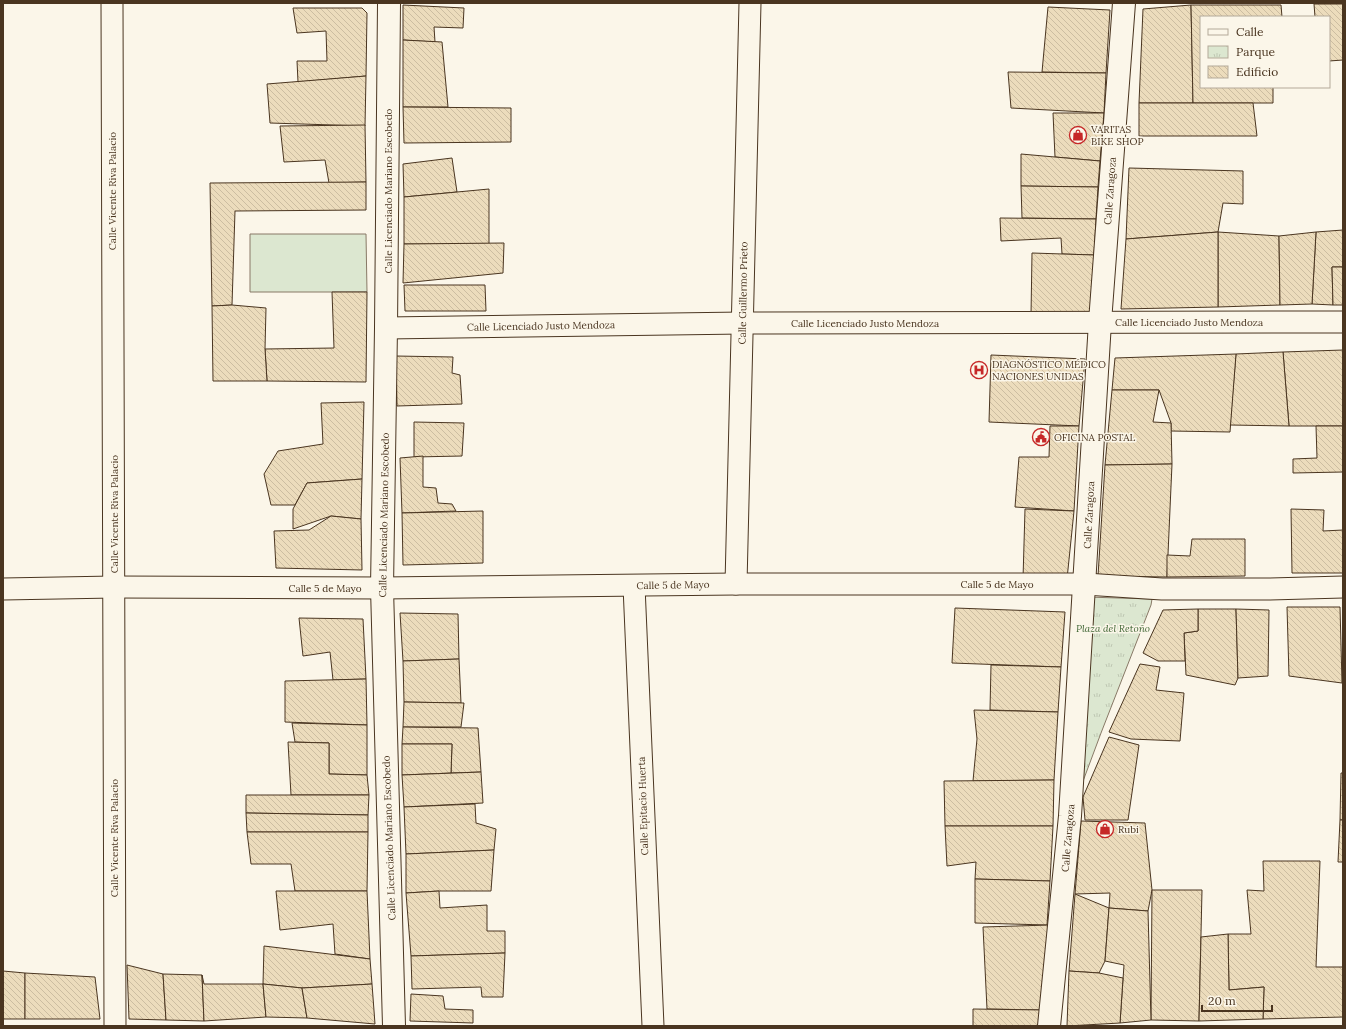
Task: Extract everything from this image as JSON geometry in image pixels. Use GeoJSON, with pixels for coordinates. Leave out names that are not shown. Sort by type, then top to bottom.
{"type":"FeatureCollection","features":[{"type":"Feature","properties":{"kind":"street","name":"Calle Vicente Riva Palacio"},"geometry":{"type":"LineString","coordinates":[[112,3],[115,1026]]}},
{"type":"Feature","properties":{"kind":"street","name":"Calle Licenciado Mariano Escobedo"},"geometry":{"type":"LineString","coordinates":[[389,3],[382,588],[394,1026]]}},
{"type":"Feature","properties":{"kind":"street","name":"Calle Guillermo Prieto"},"geometry":{"type":"LineString","coordinates":[[736,584],[750,3]]}},
{"type":"Feature","properties":{"kind":"street","name":"Calle Zaragoza"},"geometry":{"type":"LineString","coordinates":[[1049,1026],[1070,816],[1100,322],[1124,3]]}},
{"type":"Feature","properties":{"kind":"street","name":"Calle Licenciado Justo Mendoza"},"geometry":{"type":"LineString","coordinates":[[386,328],[743,323],[1343,322]]}},
{"type":"Feature","properties":{"kind":"street","name":"Calle 5 de Mayo"},"geometry":{"type":"LineString","coordinates":[[3,589],[114,587],[382,588],[736,584],[1085,584],[1162,589],[1279,589],[1343,587]]}},
{"type":"Feature","properties":{"kind":"street","name":"Calle Epitacio Huerta"},"geometry":{"type":"LineString","coordinates":[[634,586],[653,1026]]}},
{"type":"Feature","properties":{"kind":"green space"},"geometry":{"type":"Polygon","coordinates":[[[250,234],[366,234],[367,292],[250,292],[250,234]]]}},
{"type":"Feature","properties":{"kind":"green space","name":"Plaza del Retoño"},"geometry":{"type":"Polygon","coordinates":[[[1086,597],[1152,599],[1070,816],[1086,597]]]}},
{"type":"Feature","properties":{"kind":"building"},"geometry":{"type":"Polygon","coordinates":[[[1314,4],[1343,4],[1343,60],[1330,61],[1330,16],[1315,16],[1314,4]]]}},
{"type":"Feature","properties":{"kind":"building"},"geometry":{"type":"Polygon","coordinates":[[[403,5],[464,8],[463,28],[434,27],[435,42],[403,40],[403,5]]]}},
{"type":"Feature","properties":{"kind":"building"},"geometry":{"type":"Polygon","coordinates":[[[1191,5],[1193,103],[1139,103],[1143,9],[1191,5]]]}},
{"type":"Feature","properties":{"kind":"building"},"geometry":{"type":"Polygon","coordinates":[[[1191,5],[1281,5],[1282,16],[1200,16],[1200,88],[1273,88],[1273,103],[1193,103],[1191,5]]]}},
{"type":"Feature","properties":{"kind":"building"},"geometry":{"type":"Polygon","coordinates":[[[1048,7],[1110,10],[1106,73],[1042,72],[1048,7]]]}},
{"type":"Feature","properties":{"kind":"building"},"geometry":{"type":"Polygon","coordinates":[[[293,8],[362,8],[367,13],[366,76],[298,82],[297,61],[327,61],[326,31],[297,33],[293,8]]]}},
{"type":"Feature","properties":{"kind":"building"},"geometry":{"type":"Polygon","coordinates":[[[403,40],[442,42],[448,107],[403,107],[403,40]]]}},
{"type":"Feature","properties":{"kind":"building"},"geometry":{"type":"Polygon","coordinates":[[[1008,72],[1106,73],[1104,113],[1011,108],[1008,72]]]}},
{"type":"Feature","properties":{"kind":"building"},"geometry":{"type":"Polygon","coordinates":[[[366,76],[365,126],[270,123],[267,84],[366,76]]]}},
{"type":"Feature","properties":{"kind":"building"},"geometry":{"type":"Polygon","coordinates":[[[1139,103],[1253,103],[1257,136],[1139,136],[1139,103]]]}},
{"type":"Feature","properties":{"kind":"building"},"geometry":{"type":"Polygon","coordinates":[[[403,107],[511,108],[511,142],[404,143],[403,107]]]}},
{"type":"Feature","properties":{"kind":"building"},"geometry":{"type":"Polygon","coordinates":[[[1053,113],[1104,113],[1100,161],[1055,157],[1053,113]]]}},
{"type":"Feature","properties":{"kind":"building"},"geometry":{"type":"Polygon","coordinates":[[[365,125],[366,182],[329,183],[325,160],[284,162],[280,126],[365,125]]]}},
{"type":"Feature","properties":{"kind":"building"},"geometry":{"type":"Polygon","coordinates":[[[1021,154],[1100,161],[1098,187],[1021,186],[1021,154]]]}},
{"type":"Feature","properties":{"kind":"building"},"geometry":{"type":"Polygon","coordinates":[[[452,158],[457,192],[404,197],[403,164],[452,158]]]}},
{"type":"Feature","properties":{"kind":"building"},"geometry":{"type":"Polygon","coordinates":[[[1129,168],[1243,171],[1243,204],[1223,203],[1218,232],[1126,239],[1129,168]]]}},
{"type":"Feature","properties":{"kind":"building"},"geometry":{"type":"Polygon","coordinates":[[[366,182],[366,210],[235,211],[232,305],[212,306],[210,183],[366,182]]]}},
{"type":"Feature","properties":{"kind":"building"},"geometry":{"type":"Polygon","coordinates":[[[1021,186],[1098,187],[1096,219],[1022,218],[1021,186]]]}},
{"type":"Feature","properties":{"kind":"building"},"geometry":{"type":"Polygon","coordinates":[[[489,189],[489,244],[404,244],[404,197],[489,189]]]}},
{"type":"Feature","properties":{"kind":"building"},"geometry":{"type":"Polygon","coordinates":[[[1000,218],[1096,219],[1094,255],[1062,254],[1061,238],[1001,241],[1000,218]]]}},
{"type":"Feature","properties":{"kind":"building"},"geometry":{"type":"Polygon","coordinates":[[[1343,230],[1343,267],[1332,267],[1333,305],[1312,304],[1316,232],[1343,230]]]}},
{"type":"Feature","properties":{"kind":"building"},"geometry":{"type":"Polygon","coordinates":[[[1218,232],[1279,236],[1280,305],[1218,307],[1218,232]]]}},
{"type":"Feature","properties":{"kind":"building"},"geometry":{"type":"Polygon","coordinates":[[[1218,232],[1218,307],[1121,309],[1126,239],[1218,232]]]}},
{"type":"Feature","properties":{"kind":"building"},"geometry":{"type":"Polygon","coordinates":[[[1316,232],[1312,304],[1280,305],[1279,236],[1316,232]]]}},
{"type":"Feature","properties":{"kind":"building"},"geometry":{"type":"Polygon","coordinates":[[[504,243],[503,273],[403,283],[404,244],[504,243]]]}},
{"type":"Feature","properties":{"kind":"building"},"geometry":{"type":"Polygon","coordinates":[[[1032,253],[1094,255],[1090,315],[1031,315],[1032,253]]]}},
{"type":"Feature","properties":{"kind":"building"},"geometry":{"type":"Polygon","coordinates":[[[1332,267],[1343,267],[1343,305],[1333,305],[1332,267]]]}},
{"type":"Feature","properties":{"kind":"building"},"geometry":{"type":"Polygon","coordinates":[[[404,285],[485,285],[486,311],[405,311],[404,285]]]}},
{"type":"Feature","properties":{"kind":"building"},"geometry":{"type":"Polygon","coordinates":[[[332,292],[367,292],[366,382],[267,381],[265,349],[334,348],[332,292]]]}},
{"type":"Feature","properties":{"kind":"building"},"geometry":{"type":"Polygon","coordinates":[[[232,305],[266,308],[265,349],[267,381],[213,381],[212,306],[232,305]]]}},
{"type":"Feature","properties":{"kind":"building"},"geometry":{"type":"Polygon","coordinates":[[[1343,350],[1343,426],[1289,426],[1283,352],[1343,350]]]}},
{"type":"Feature","properties":{"kind":"building"},"geometry":{"type":"Polygon","coordinates":[[[1283,352],[1289,426],[1230,425],[1236,354],[1283,352]]]}},
{"type":"Feature","properties":{"kind":"building"},"geometry":{"type":"Polygon","coordinates":[[[1236,354],[1230,432],[1171,431],[1171,423],[1159,390],[1112,390],[1115,358],[1236,354]]]}},
{"type":"Feature","properties":{"kind":"building"},"geometry":{"type":"Polygon","coordinates":[[[991,355],[1085,359],[1079,426],[989,422],[991,355]]]}},
{"type":"Feature","properties":{"kind":"building"},"geometry":{"type":"Polygon","coordinates":[[[396,356],[453,357],[452,373],[460,375],[462,404],[397,406],[396,356]]]}},
{"type":"Feature","properties":{"kind":"building"},"geometry":{"type":"Polygon","coordinates":[[[1112,390],[1159,390],[1153,422],[1171,423],[1172,464],[1105,465],[1112,390]]]}},
{"type":"Feature","properties":{"kind":"building"},"geometry":{"type":"Polygon","coordinates":[[[364,402],[362,479],[307,483],[295,505],[271,505],[264,474],[278,451],[323,444],[321,403],[364,402]]]}},
{"type":"Feature","properties":{"kind":"building"},"geometry":{"type":"Polygon","coordinates":[[[414,422],[464,423],[462,456],[414,457],[414,422]]]}},
{"type":"Feature","properties":{"kind":"building"},"geometry":{"type":"Polygon","coordinates":[[[1050,426],[1079,426],[1074,511],[1015,507],[1019,457],[1049,457],[1050,426]]]}},
{"type":"Feature","properties":{"kind":"building"},"geometry":{"type":"Polygon","coordinates":[[[1316,426],[1343,426],[1343,472],[1293,473],[1293,459],[1317,458],[1316,426]]]}},
{"type":"Feature","properties":{"kind":"building"},"geometry":{"type":"Polygon","coordinates":[[[423,456],[423,487],[436,488],[438,503],[452,504],[456,511],[402,513],[400,458],[423,456]]]}},
{"type":"Feature","properties":{"kind":"building"},"geometry":{"type":"Polygon","coordinates":[[[1172,464],[1167,577],[1098,576],[1105,465],[1172,464]]]}},
{"type":"Feature","properties":{"kind":"building"},"geometry":{"type":"Polygon","coordinates":[[[362,479],[361,519],[331,516],[293,529],[293,509],[307,483],[362,479]]]}},
{"type":"Feature","properties":{"kind":"building"},"geometry":{"type":"Polygon","coordinates":[[[1025,509],[1074,511],[1067,579],[1023,579],[1025,509]]]}},
{"type":"Feature","properties":{"kind":"building"},"geometry":{"type":"Polygon","coordinates":[[[1291,509],[1324,510],[1323,531],[1343,530],[1343,573],[1292,573],[1291,509]]]}},
{"type":"Feature","properties":{"kind":"building"},"geometry":{"type":"Polygon","coordinates":[[[483,511],[483,563],[403,565],[402,513],[483,511]]]}},
{"type":"Feature","properties":{"kind":"building"},"geometry":{"type":"Polygon","coordinates":[[[331,516],[361,519],[362,570],[276,568],[274,531],[309,530],[331,516]]]}},
{"type":"Feature","properties":{"kind":"building"},"geometry":{"type":"Polygon","coordinates":[[[1192,539],[1245,539],[1245,576],[1167,577],[1167,555],[1190,556],[1192,539]]]}},
{"type":"Feature","properties":{"kind":"building"},"geometry":{"type":"Polygon","coordinates":[[[1287,607],[1340,607],[1342,683],[1289,676],[1287,607]]]}},
{"type":"Feature","properties":{"kind":"building"},"geometry":{"type":"Polygon","coordinates":[[[955,608],[1065,612],[1061,667],[952,663],[955,608]]]}},
{"type":"Feature","properties":{"kind":"building"},"geometry":{"type":"Polygon","coordinates":[[[1198,609],[1236,609],[1238,678],[1235,685],[1186,675],[1184,633],[1198,631],[1198,609]]]}},
{"type":"Feature","properties":{"kind":"building"},"geometry":{"type":"Polygon","coordinates":[[[1198,609],[1198,631],[1184,633],[1185,661],[1158,661],[1143,653],[1163,610],[1198,609]]]}},
{"type":"Feature","properties":{"kind":"building"},"geometry":{"type":"Polygon","coordinates":[[[1236,609],[1269,610],[1268,676],[1238,678],[1236,609]]]}},
{"type":"Feature","properties":{"kind":"building"},"geometry":{"type":"Polygon","coordinates":[[[400,613],[458,614],[459,659],[403,661],[400,613]]]}},
{"type":"Feature","properties":{"kind":"building"},"geometry":{"type":"Polygon","coordinates":[[[299,618],[363,619],[366,679],[333,680],[330,652],[303,656],[299,618]]]}},
{"type":"Feature","properties":{"kind":"building"},"geometry":{"type":"Polygon","coordinates":[[[459,659],[461,703],[404,702],[403,661],[459,659]]]}},
{"type":"Feature","properties":{"kind":"building"},"geometry":{"type":"Polygon","coordinates":[[[1140,664],[1160,667],[1156,690],[1184,693],[1180,741],[1131,739],[1109,732],[1140,664]]]}},
{"type":"Feature","properties":{"kind":"building"},"geometry":{"type":"Polygon","coordinates":[[[991,665],[1061,667],[1058,712],[990,710],[991,665]]]}},
{"type":"Feature","properties":{"kind":"building"},"geometry":{"type":"Polygon","coordinates":[[[366,679],[367,725],[285,722],[285,681],[366,679]]]}},
{"type":"Feature","properties":{"kind":"building"},"geometry":{"type":"Polygon","coordinates":[[[404,702],[464,703],[461,727],[403,727],[404,702]]]}},
{"type":"Feature","properties":{"kind":"building"},"geometry":{"type":"Polygon","coordinates":[[[974,710],[1058,712],[1054,780],[973,781],[977,739],[974,710]]]}},
{"type":"Feature","properties":{"kind":"building"},"geometry":{"type":"Polygon","coordinates":[[[292,723],[367,725],[367,775],[329,774],[329,743],[295,742],[292,723]]]}},
{"type":"Feature","properties":{"kind":"building"},"geometry":{"type":"Polygon","coordinates":[[[403,727],[478,728],[481,772],[451,773],[452,744],[402,744],[403,727]]]}},
{"type":"Feature","properties":{"kind":"building"},"geometry":{"type":"Polygon","coordinates":[[[1109,737],[1139,745],[1128,820],[1085,820],[1083,797],[1109,737]]]}},
{"type":"Feature","properties":{"kind":"building"},"geometry":{"type":"Polygon","coordinates":[[[288,742],[329,743],[329,774],[367,775],[369,795],[291,795],[288,742]]]}},
{"type":"Feature","properties":{"kind":"building"},"geometry":{"type":"Polygon","coordinates":[[[402,744],[452,744],[451,773],[402,775],[402,744]]]}},
{"type":"Feature","properties":{"kind":"building"},"geometry":{"type":"Polygon","coordinates":[[[481,772],[483,803],[404,807],[402,775],[481,772]]]}},
{"type":"Feature","properties":{"kind":"building"},"geometry":{"type":"Polygon","coordinates":[[[1341,773],[1343,773],[1343,820],[1340,820],[1341,773]]]}},
{"type":"Feature","properties":{"kind":"building"},"geometry":{"type":"Polygon","coordinates":[[[1054,780],[1053,826],[945,826],[944,781],[1054,780]]]}},
{"type":"Feature","properties":{"kind":"building"},"geometry":{"type":"Polygon","coordinates":[[[246,795],[369,795],[368,815],[246,813],[246,795]]]}},
{"type":"Feature","properties":{"kind":"building"},"geometry":{"type":"Polygon","coordinates":[[[475,804],[476,823],[496,829],[494,850],[406,854],[404,807],[475,804]]]}},
{"type":"Feature","properties":{"kind":"building"},"geometry":{"type":"Polygon","coordinates":[[[246,813],[368,815],[368,832],[247,832],[246,813]]]}},
{"type":"Feature","properties":{"kind":"building"},"geometry":{"type":"Polygon","coordinates":[[[1340,820],[1343,820],[1343,862],[1338,862],[1340,820]]]}},
{"type":"Feature","properties":{"kind":"building"},"geometry":{"type":"Polygon","coordinates":[[[1081,821],[1145,823],[1152,890],[1148,911],[1109,908],[1110,893],[1075,894],[1081,821]]]}},
{"type":"Feature","properties":{"kind":"building"},"geometry":{"type":"Polygon","coordinates":[[[945,826],[1053,826],[1050,881],[975,879],[976,862],[947,866],[945,826]]]}},
{"type":"Feature","properties":{"kind":"building"},"geometry":{"type":"Polygon","coordinates":[[[247,832],[368,832],[367,891],[295,891],[291,864],[251,864],[247,832]]]}},
{"type":"Feature","properties":{"kind":"building"},"geometry":{"type":"Polygon","coordinates":[[[494,850],[491,891],[439,891],[406,893],[406,854],[494,850]]]}},
{"type":"Feature","properties":{"kind":"building"},"geometry":{"type":"Polygon","coordinates":[[[1263,861],[1320,861],[1316,967],[1343,967],[1343,1017],[1263,1019],[1264,987],[1229,990],[1228,934],[1251,934],[1247,890],[1264,891],[1263,861]]]}},
{"type":"Feature","properties":{"kind":"building"},"geometry":{"type":"Polygon","coordinates":[[[975,879],[1050,881],[1047,925],[975,923],[975,879]]]}},
{"type":"Feature","properties":{"kind":"building"},"geometry":{"type":"Polygon","coordinates":[[[1152,890],[1202,890],[1199,1021],[1151,1020],[1152,890]]]}},
{"type":"Feature","properties":{"kind":"building"},"geometry":{"type":"Polygon","coordinates":[[[276,891],[367,891],[370,959],[335,954],[333,924],[280,930],[276,891]]]}},
{"type":"Feature","properties":{"kind":"building"},"geometry":{"type":"Polygon","coordinates":[[[439,891],[440,908],[487,905],[487,931],[505,931],[505,953],[411,956],[406,893],[439,891]]]}},
{"type":"Feature","properties":{"kind":"building"},"geometry":{"type":"Polygon","coordinates":[[[1075,894],[1109,908],[1105,961],[1099,973],[1069,971],[1075,894]]]}},
{"type":"Feature","properties":{"kind":"building"},"geometry":{"type":"Polygon","coordinates":[[[1109,908],[1148,911],[1151,1020],[1120,1023],[1124,965],[1105,961],[1109,908]]]}},
{"type":"Feature","properties":{"kind":"building"},"geometry":{"type":"Polygon","coordinates":[[[1050,925],[1044,1010],[987,1009],[983,927],[1050,925]]]}},
{"type":"Feature","properties":{"kind":"building"},"geometry":{"type":"Polygon","coordinates":[[[1228,934],[1229,990],[1264,987],[1263,1019],[1199,1021],[1201,937],[1228,934]]]}},
{"type":"Feature","properties":{"kind":"building"},"geometry":{"type":"Polygon","coordinates":[[[264,946],[370,959],[372,984],[302,988],[263,984],[264,946]]]}},
{"type":"Feature","properties":{"kind":"building"},"geometry":{"type":"Polygon","coordinates":[[[505,953],[503,997],[482,997],[481,987],[412,989],[411,956],[505,953]]]}},
{"type":"Feature","properties":{"kind":"building"},"geometry":{"type":"Polygon","coordinates":[[[127,965],[163,974],[166,1020],[129,1019],[127,965]]]}},
{"type":"Feature","properties":{"kind":"building"},"geometry":{"type":"Polygon","coordinates":[[[3,971],[25,973],[25,1019],[3,1019],[3,971]]]}},
{"type":"Feature","properties":{"kind":"building"},"geometry":{"type":"Polygon","coordinates":[[[1069,971],[1099,973],[1123,978],[1120,1023],[1067,1026],[1069,971]]]}},
{"type":"Feature","properties":{"kind":"building"},"geometry":{"type":"Polygon","coordinates":[[[25,973],[95,977],[100,1019],[25,1019],[25,973]]]}},
{"type":"Feature","properties":{"kind":"building"},"geometry":{"type":"Polygon","coordinates":[[[163,974],[202,975],[204,1021],[166,1020],[163,974]]]}},
{"type":"Feature","properties":{"kind":"building"},"geometry":{"type":"Polygon","coordinates":[[[202,975],[204,984],[263,984],[266,1017],[204,1021],[202,975]]]}},
{"type":"Feature","properties":{"kind":"building"},"geometry":{"type":"Polygon","coordinates":[[[263,984],[302,988],[307,1018],[266,1017],[263,984]]]}},
{"type":"Feature","properties":{"kind":"building"},"geometry":{"type":"Polygon","coordinates":[[[372,984],[375,1024],[307,1018],[302,988],[372,984]]]}},
{"type":"Feature","properties":{"kind":"building"},"geometry":{"type":"Polygon","coordinates":[[[411,994],[443,996],[445,1009],[473,1010],[473,1023],[410,1021],[411,994]]]}},
{"type":"Feature","properties":{"kind":"building"},"geometry":{"type":"Polygon","coordinates":[[[973,1009],[1044,1010],[1041,1026],[973,1026],[973,1009]]]}},
{"type":"Feature","properties":{"kind":"place","name":"VARITAS BIKE SHOP"},"geometry":{"type":"Point","coordinates":[1078,135]}},
{"type":"Feature","properties":{"kind":"place","name":"DIAGNÓSTICO MÉDICO NACIONES UNIDAS"},"geometry":{"type":"Point","coordinates":[979,370]}},
{"type":"Feature","properties":{"kind":"place","name":"OFICINA POSTAL"},"geometry":{"type":"Point","coordinates":[1041,437]}},
{"type":"Feature","properties":{"kind":"place","name":"Rubi"},"geometry":{"type":"Point","coordinates":[1105,829]}}]}
